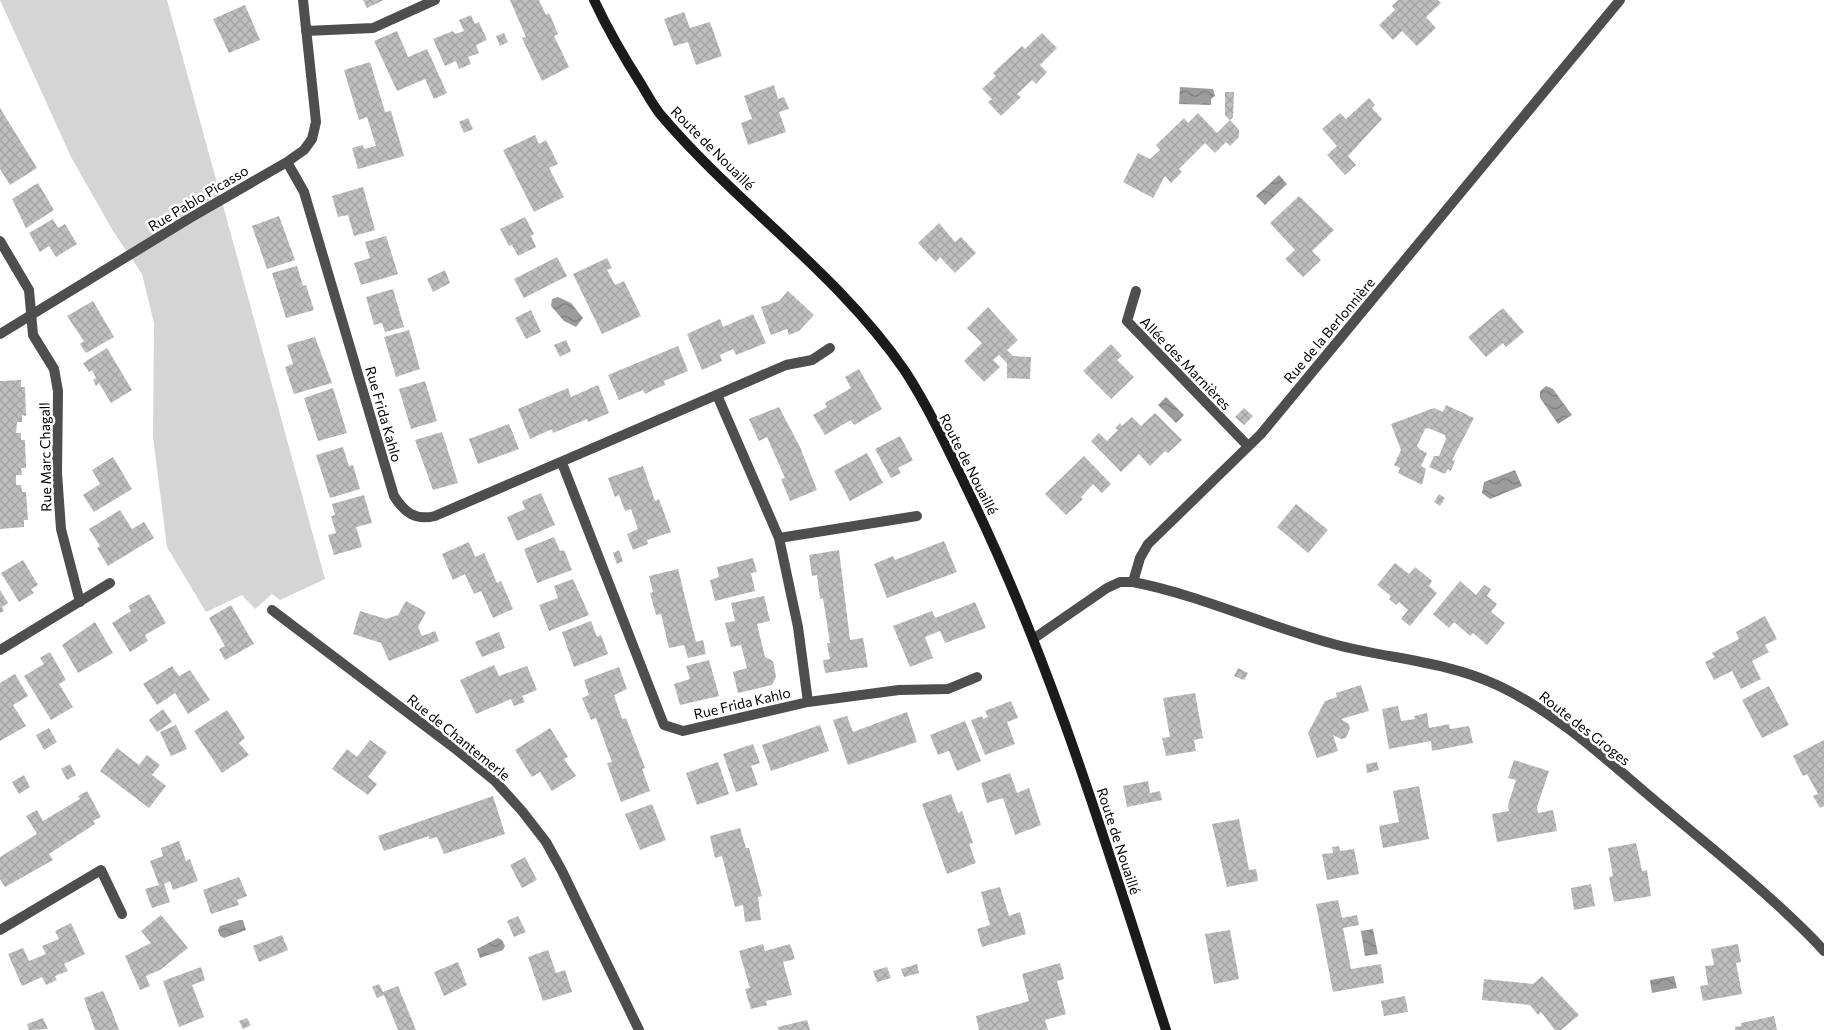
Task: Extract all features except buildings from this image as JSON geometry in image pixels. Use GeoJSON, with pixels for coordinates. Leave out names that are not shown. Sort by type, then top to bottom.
{"type":"FeatureCollection","features":[{"type":"Feature","properties":{"kind":"street","name":"Rue Pablo Picasso"},"geometry":{"type":"LineString","coordinates":[[0,334],[304,150],[314,135],[316,122],[303,0]]}},
{"type":"Feature","properties":{"kind":"street"},"geometry":{"type":"LineString","coordinates":[[306,31],[373,28],[435,0]]}},
{"type":"Feature","properties":{"kind":"street","name":"Route de Nouaillé"},"geometry":{"type":"LineString","coordinates":[[594,0],[611,36],[658,112],[701,158],[864,316],[906,373],[943,440],[997,552],[1033,639],[1082,772],[1166,1030]]}},
{"type":"Feature","properties":{"kind":"street","name":"Rue de la Berlonnière"},"geometry":{"type":"LineString","coordinates":[[1133,582],[1140,558],[1148,544],[1248,446],[1286,403],[1620,0]]}},
{"type":"Feature","properties":{"kind":"street","name":"Rue Frida Kahlo"},"geometry":{"type":"LineString","coordinates":[[287,162],[304,192],[394,496],[401,508],[419,517],[435,516],[562,463],[786,365],[812,360],[830,348]]}},
{"type":"Feature","properties":{"kind":"street","name":"Rue Marc Chagall"},"geometry":{"type":"LineString","coordinates":[[0,241],[29,290],[33,334],[54,369],[58,392],[57,473],[60,529],[80,602]]}},
{"type":"Feature","properties":{"kind":"street","name":"Allée des Marnières"},"geometry":{"type":"LineString","coordinates":[[1136,291],[1127,321],[1248,446]]}},
{"type":"Feature","properties":{"kind":"street","name":"Rue Frida Kahlo"},"geometry":{"type":"LineString","coordinates":[[717,395],[779,538],[798,626],[808,702]]}},
{"type":"Feature","properties":{"kind":"street","name":"Rue Frida Kahlo"},"geometry":{"type":"LineString","coordinates":[[562,463],[664,725],[683,731],[808,702],[899,690],[948,689],[977,678]]}},
{"type":"Feature","properties":{"kind":"street"},"geometry":{"type":"LineString","coordinates":[[779,538],[917,516]]}},
{"type":"Feature","properties":{"kind":"street"},"geometry":{"type":"LineString","coordinates":[[1033,639],[1107,588],[1120,582],[1133,582]]}},
{"type":"Feature","properties":{"kind":"street","name":"Route des Groges"},"geometry":{"type":"LineString","coordinates":[[1133,582],[1171,589],[1280,629],[1342,646],[1451,668],[1496,684],[1554,718],[1760,889],[1824,951]]}},
{"type":"Feature","properties":{"kind":"street"},"geometry":{"type":"LineString","coordinates":[[0,650],[110,583]]}},
{"type":"Feature","properties":{"kind":"street","name":"Rue de Chantemerle"},"geometry":{"type":"LineString","coordinates":[[272,610],[494,780],[522,811],[546,842],[562,871],[639,1030]]}},
{"type":"Feature","properties":{"kind":"street"},"geometry":{"type":"LineString","coordinates":[[0,930],[101,870],[122,914]]}},
{"type":"Feature","properties":{"kind":"shaded area"},"geometry":{"type":"Polygon","coordinates":[[[0,0],[167,0],[325,579],[280,600],[272,594],[255,609],[242,595],[206,612],[167,547],[153,437],[154,323],[142,274],[113,231],[71,157],[0,0]]]}},
{"type":"Feature","properties":{"kind":"water"},"geometry":{"type":"Polygon","coordinates":[[[1180,87],[1213,89],[1215,96],[1211,99],[1211,105],[1179,104],[1180,87]]]}},
{"type":"Feature","properties":{"kind":"water"},"geometry":{"type":"Polygon","coordinates":[[[1279,175],[1287,184],[1265,205],[1256,196],[1279,175]]]}},
{"type":"Feature","properties":{"kind":"water"},"geometry":{"type":"Polygon","coordinates":[[[558,297],[571,303],[583,318],[576,327],[564,321],[551,306],[552,299],[558,297]]]}},
{"type":"Feature","properties":{"kind":"water"},"geometry":{"type":"Polygon","coordinates":[[[1546,386],[1553,389],[1572,415],[1558,424],[1540,398],[1540,391],[1546,386]]]}},
{"type":"Feature","properties":{"kind":"water"},"geometry":{"type":"Polygon","coordinates":[[[1166,397],[1184,415],[1176,423],[1158,405],[1166,397]]]}},
{"type":"Feature","properties":{"kind":"water"},"geometry":{"type":"Polygon","coordinates":[[[1515,470],[1522,486],[1490,499],[1482,493],[1484,482],[1515,470]]]}},
{"type":"Feature","properties":{"kind":"water"},"geometry":{"type":"Polygon","coordinates":[[[243,920],[246,930],[224,938],[220,936],[218,930],[220,926],[243,920]]]}},
{"type":"Feature","properties":{"kind":"water"},"geometry":{"type":"Polygon","coordinates":[[[1373,929],[1378,954],[1365,956],[1361,931],[1373,929]]]}},
{"type":"Feature","properties":{"kind":"water"},"geometry":{"type":"Polygon","coordinates":[[[498,938],[502,940],[505,946],[503,950],[480,958],[477,949],[498,938]]]}},
{"type":"Feature","properties":{"kind":"water"},"geometry":{"type":"Polygon","coordinates":[[[1674,976],[1677,988],[1652,993],[1650,980],[1674,976]]]}}]}
